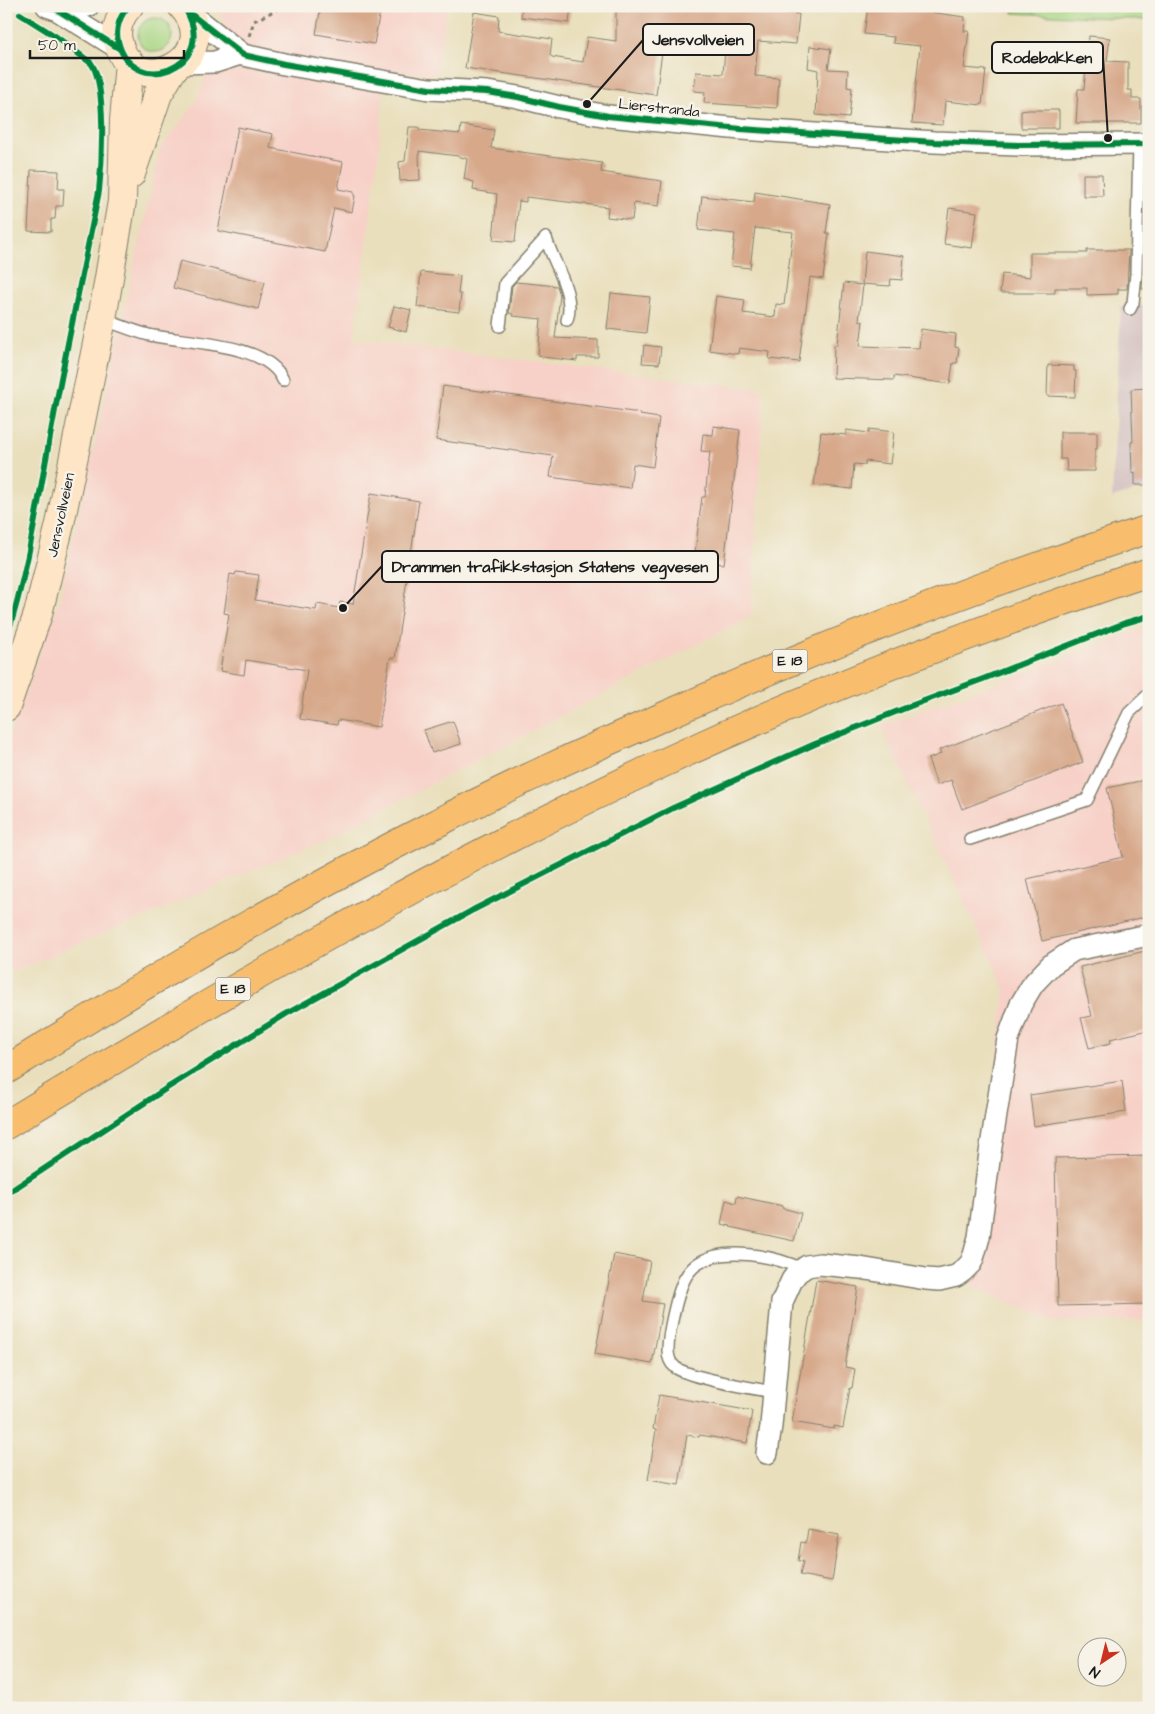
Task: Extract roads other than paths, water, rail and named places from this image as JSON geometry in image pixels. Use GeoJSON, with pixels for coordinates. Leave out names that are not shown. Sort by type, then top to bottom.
{"type":"FeatureCollection","features":[{"type":"Feature","properties":{"kind":"highway","name":"E 18"},"geometry":{"type":"LineString","coordinates":[[6,1070],[247,926],[443,820],[521,781],[716,693],[866,630],[966,592],[1149,529]]}},
{"type":"Feature","properties":{"kind":"highway","name":"E 18"},"geometry":{"type":"LineString","coordinates":[[6,1125],[191,1013],[360,917],[530,829],[660,765],[868,675],[1003,622],[1149,572]]}},
{"type":"Feature","properties":{"kind":"street"},"geometry":{"type":"LineString","coordinates":[[51,8],[88,6]]}},
{"type":"Feature","properties":{"kind":"street","name":"Jensvollveien"},"geometry":{"type":"LineString","coordinates":[[6,707],[25,658],[41,605],[60,524],[102,319],[122,202],[124,56],[117,39],[121,7]]}},
{"type":"Feature","properties":{"kind":"street"},"geometry":{"type":"LineString","coordinates":[[51,8],[145,72],[155,73],[177,66],[215,62],[244,46]]}},
{"type":"Feature","properties":{"kind":"street","name":"Jensvollveien"},"geometry":{"type":"LineString","coordinates":[[122,202],[158,94],[177,66],[189,54],[194,38],[192,21],[185,9]]}},
{"type":"Feature","properties":{"kind":"street","name":"Lierstranda"},"geometry":{"type":"LineString","coordinates":[[185,9],[244,46],[284,64],[429,89],[487,92],[518,96],[585,113],[742,129],[924,142],[1018,145],[1144,144]]}},
{"type":"Feature","properties":{"kind":"street"},"geometry":{"type":"LineString","coordinates":[[767,1453],[782,1302],[792,1280],[807,1266],[820,1264],[939,1280],[956,1276],[963,1271],[971,1263],[979,1238],[1008,1039],[1021,1004],[1033,984],[1051,965],[1074,950],[1149,935]]}},
{"type":"Feature","properties":{"kind":"lane"},"geometry":{"type":"LineString","coordinates":[[1130,310],[1133,303],[1136,274],[1144,144]]}},
{"type":"Feature","properties":{"kind":"lane"},"geometry":{"type":"LineString","coordinates":[[500,326],[505,283],[546,238],[567,291],[570,312],[567,320]]}},
{"type":"Feature","properties":{"kind":"lane"},"geometry":{"type":"LineString","coordinates":[[102,319],[149,335],[213,345],[254,354],[273,366],[283,380]]}},
{"type":"Feature","properties":{"kind":"lane"},"geometry":{"type":"LineString","coordinates":[[970,839],[1087,800],[1129,714],[1149,694]]}},
{"type":"Feature","properties":{"kind":"lane"},"geometry":{"type":"LineString","coordinates":[[774,1392],[704,1378],[675,1368],[670,1360],[668,1349],[680,1289],[685,1278],[696,1264],[705,1260],[734,1254],[753,1255],[792,1264],[802,1269]]}},
{"type":"Feature","properties":{"kind":"place","name":"Jensvollveien"},"geometry":{"type":"Point","coordinates":[587,104]}},
{"type":"Feature","properties":{"kind":"place","name":"Rodebakken"},"geometry":{"type":"Point","coordinates":[1108,138]}},
{"type":"Feature","properties":{"kind":"place","name":"Drammen trafikkstasjon Statens vegvesen"},"geometry":{"type":"Point","coordinates":[343,608]}}]}
